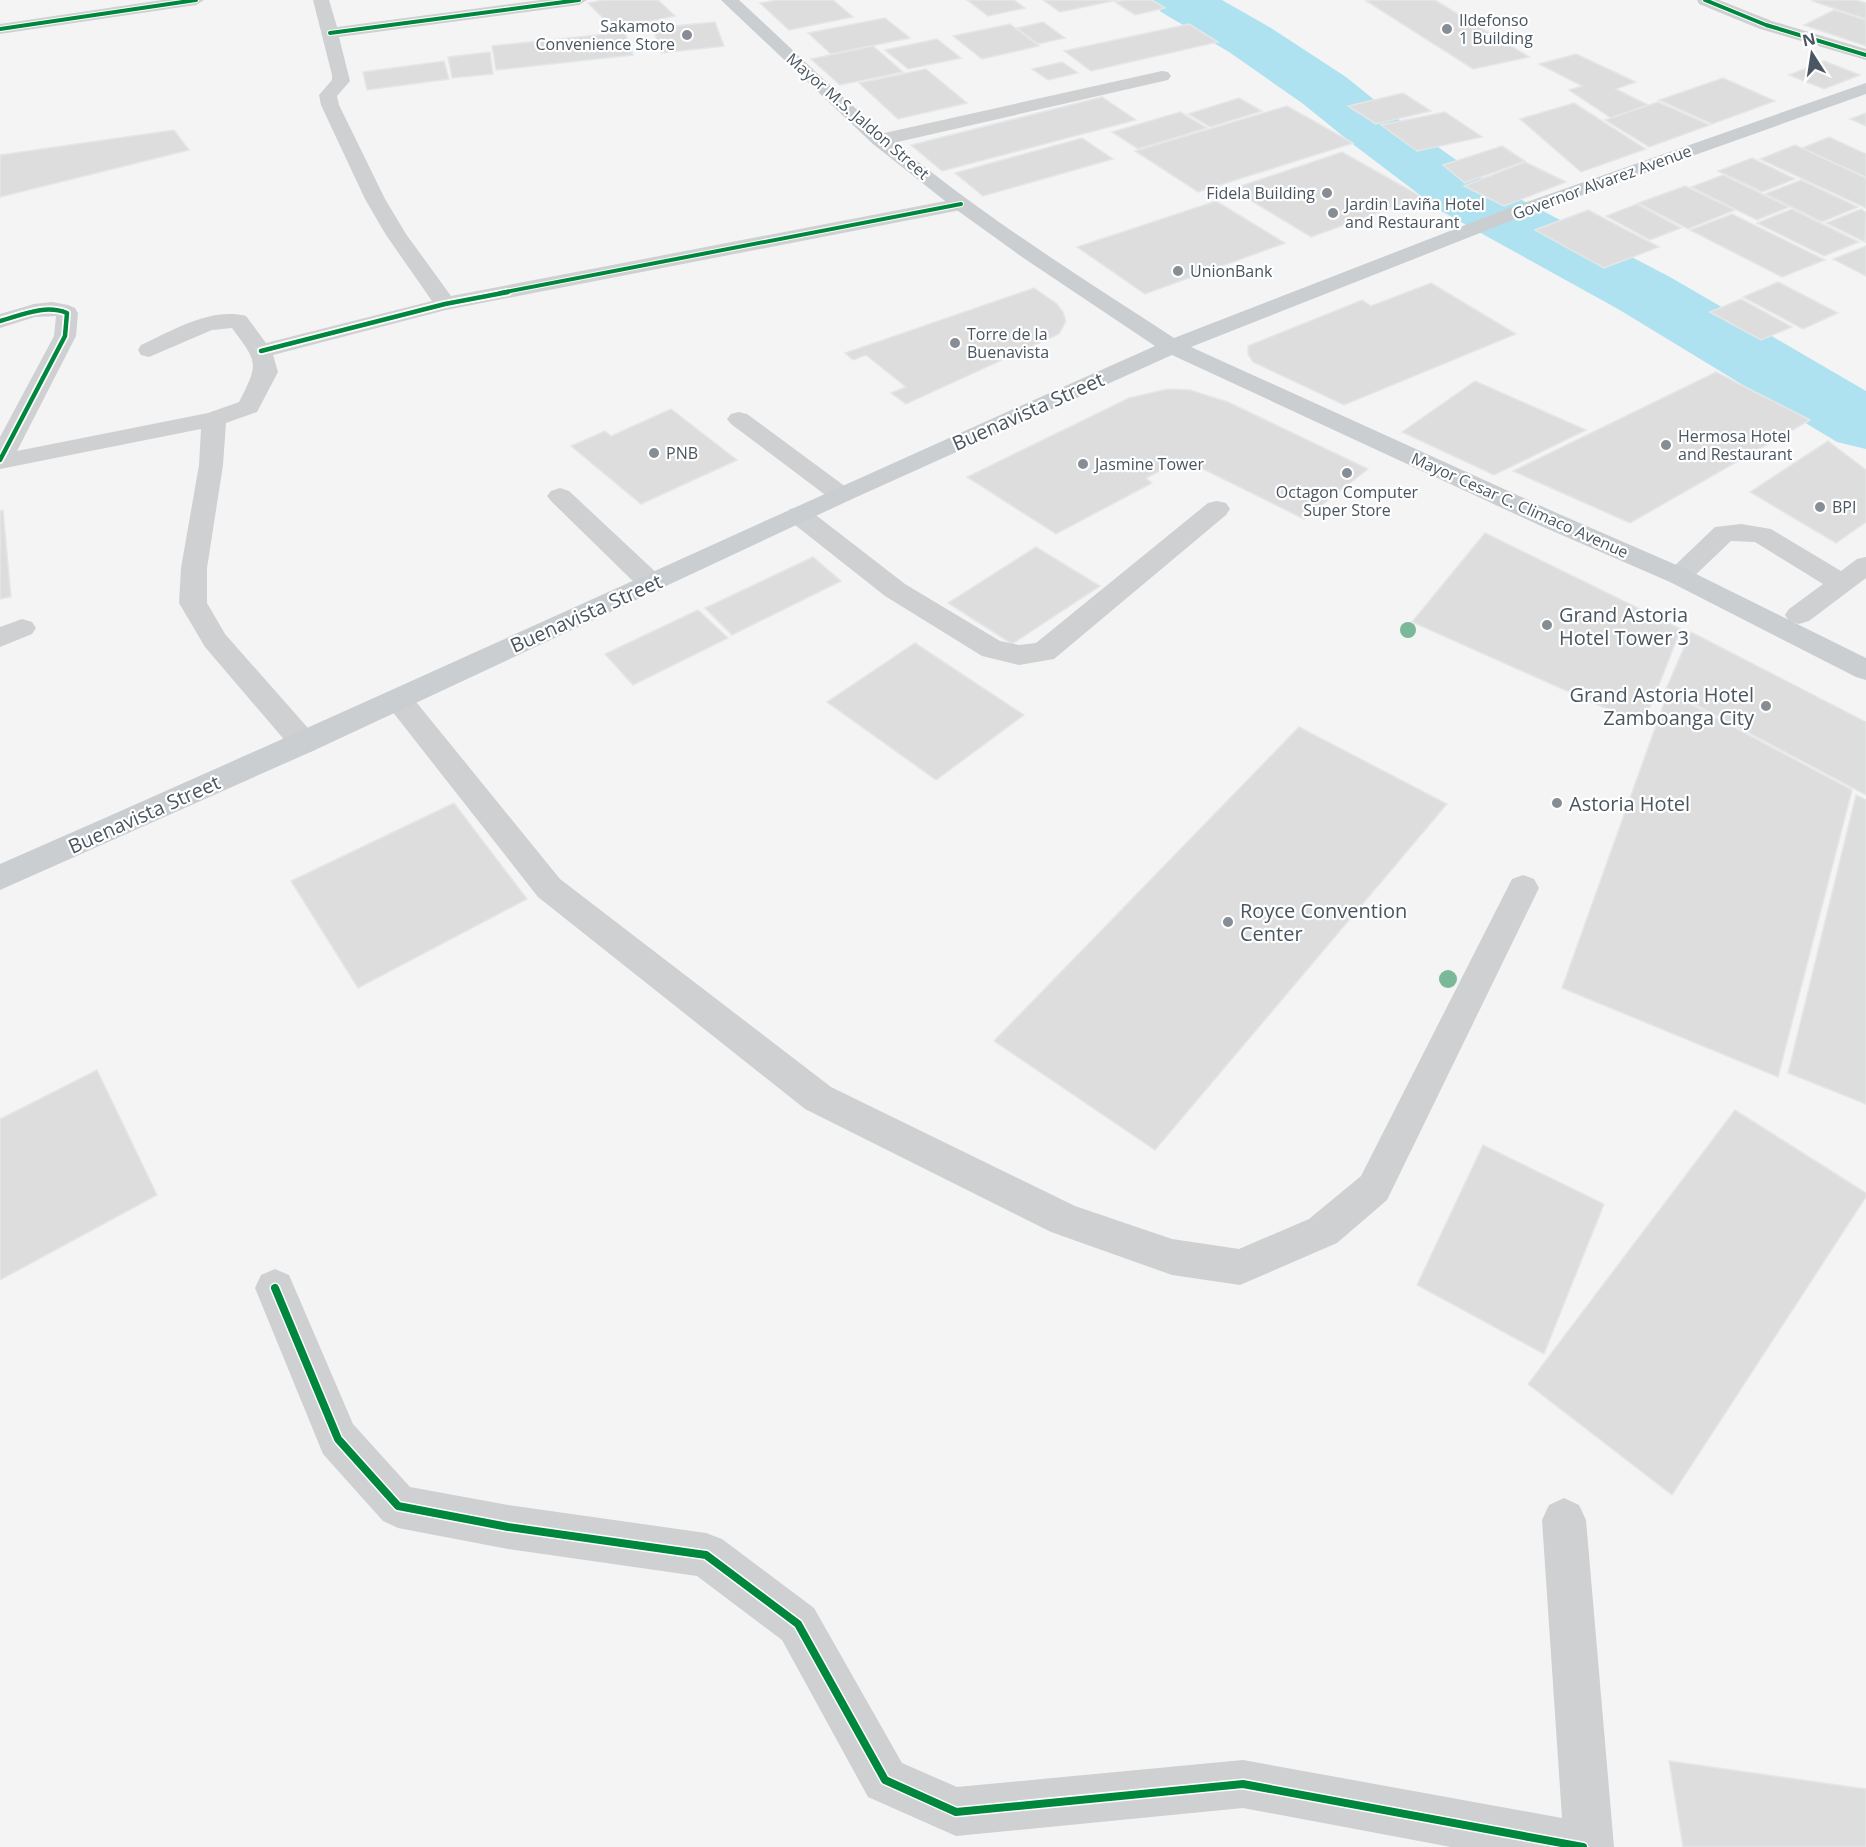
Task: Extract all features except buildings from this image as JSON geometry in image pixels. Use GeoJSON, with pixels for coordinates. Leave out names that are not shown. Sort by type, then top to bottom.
{"type":"FeatureCollection","features":[{"type":"Feature","properties":{"kind":"main road","name":"Mayor M.S. Jaldon Street"},"geometry":{"type":"LineString","coordinates":[[729,0],[880,141],[1029,253],[1172,347]]}},
{"type":"Feature","properties":{"kind":"main road","name":"Governor Alvarez Avenue"},"geometry":{"type":"LineString","coordinates":[[1172,347],[1511,214],[1866,88]]}},
{"type":"Feature","properties":{"kind":"main road","name":"Buenavista Street"},"geometry":{"type":"LineString","coordinates":[[0,878],[304,743],[841,495],[1172,347]]}},
{"type":"Feature","properties":{"kind":"main road","name":"Mayor Cesar C. Climaco Avenue"},"geometry":{"type":"LineString","coordinates":[[1172,347],[1550,520],[1679,576],[1866,670]]}},
{"type":"Feature","properties":{"kind":"street"},"geometry":{"type":"LineString","coordinates":[[0,29],[196,0]]}},
{"type":"Feature","properties":{"kind":"street"},"geometry":{"type":"LineString","coordinates":[[321,0],[341,75],[341,81],[328,95],[330,105],[375,199],[396,234],[445,304]]}},
{"type":"Feature","properties":{"kind":"street"},"geometry":{"type":"LineString","coordinates":[[330,33],[579,0]]}},
{"type":"Feature","properties":{"kind":"street"},"geometry":{"type":"LineString","coordinates":[[1705,0],[1766,25],[1866,55]]}},
{"type":"Feature","properties":{"kind":"street"},"geometry":{"type":"LineString","coordinates":[[1742,0],[1775,14],[1802,35]]}},
{"type":"Feature","properties":{"kind":"street"},"geometry":{"type":"LineString","coordinates":[[880,141],[1162,75]]}},
{"type":"Feature","properties":{"kind":"street"},"geometry":{"type":"LineString","coordinates":[[261,351],[445,304],[961,204]]}},
{"type":"Feature","properties":{"kind":"street"},"geometry":{"type":"LineString","coordinates":[[0,321],[49,309],[60,309],[67,313],[65,336],[0,461]]}},
{"type":"Feature","properties":{"kind":"street"},"geometry":{"type":"LineString","coordinates":[[0,461],[214,419],[249,407],[266,372],[261,351],[238,321],[226,320],[213,323],[149,350]]}},
{"type":"Feature","properties":{"kind":"street"},"geometry":{"type":"LineString","coordinates":[[214,419],[211,465],[194,568],[193,603],[215,640],[304,743]]}},
{"type":"Feature","properties":{"kind":"street"},"geometry":{"type":"LineString","coordinates":[[739,419],[841,495]]}},
{"type":"Feature","properties":{"kind":"street"},"geometry":{"type":"LineString","coordinates":[[560,496],[652,584]]}},
{"type":"Feature","properties":{"kind":"street"},"geometry":{"type":"LineString","coordinates":[[799,515],[895,590],[992,649],[1019,655],[1044,652],[1217,509]]}},
{"type":"Feature","properties":{"kind":"street"},"geometry":{"type":"LineString","coordinates":[[1679,576],[1724,533],[1741,532],[1762,535],[1842,583]]}},
{"type":"Feature","properties":{"kind":"street"},"geometry":{"type":"LineString","coordinates":[[1799,615],[1866,565]]}},
{"type":"Feature","properties":{"kind":"street"},"geometry":{"type":"LineString","coordinates":[[398,699],[549,888],[818,1098],[1065,1220],[1172,1257],[1240,1267],[1323,1231],[1374,1188],[1523,888]]}},
{"type":"Feature","properties":{"kind":"street"},"geometry":{"type":"LineString","coordinates":[[275,1288],[338,1439],[398,1506],[508,1527],[706,1555],[798,1624],[885,1780],[956,1812],[1243,1784],[1583,1847]]}},
{"type":"Feature","properties":{"kind":"street"},"geometry":{"type":"LineString","coordinates":[[1564,1520],[1589,1847]]}},
{"type":"Feature","properties":{"kind":"waterway"},"geometry":{"type":"LineString","coordinates":[[1181,0],[1250,40],[1324,90],[1376,132],[1465,197],[1644,293],[1866,425]]}},
{"type":"Feature","properties":{"kind":"cycle path"},"geometry":{"type":"LineString","coordinates":[[0,29],[196,0]]}},
{"type":"Feature","properties":{"kind":"cycle path"},"geometry":{"type":"LineString","coordinates":[[330,33],[579,0]]}},
{"type":"Feature","properties":{"kind":"cycle path"},"geometry":{"type":"LineString","coordinates":[[1705,0],[1766,25],[1866,55]]}},
{"type":"Feature","properties":{"kind":"cycle path"},"geometry":{"type":"LineString","coordinates":[[261,351],[445,304],[961,204]]}},
{"type":"Feature","properties":{"kind":"cycle path"},"geometry":{"type":"LineString","coordinates":[[0,321],[43,309],[60,310],[67,313],[65,336],[0,460]]}},
{"type":"Feature","properties":{"kind":"cycle path"},"geometry":{"type":"LineString","coordinates":[[275,1288],[338,1439],[398,1506],[508,1527],[706,1555],[798,1624],[885,1780],[956,1812],[1243,1784],[1583,1847]]}},
{"type":"Feature","properties":{"kind":"place","name":"Ildefonso 1 Building"},"geometry":{"type":"Point","coordinates":[1447,29]}},
{"type":"Feature","properties":{"kind":"place","name":"Sakamoto Convenience Store"},"geometry":{"type":"Point","coordinates":[687,35]}},
{"type":"Feature","properties":{"kind":"place","name":"Fidela Building"},"geometry":{"type":"Point","coordinates":[1327,193]}},
{"type":"Feature","properties":{"kind":"place","name":"Jardin Laviña Hotel and Restaurant"},"geometry":{"type":"Point","coordinates":[1333,213]}},
{"type":"Feature","properties":{"kind":"place","name":"UnionBank"},"geometry":{"type":"Point","coordinates":[1178,271]}},
{"type":"Feature","properties":{"kind":"place","name":"Torre de la Buenavista"},"geometry":{"type":"Point","coordinates":[955,343]}},
{"type":"Feature","properties":{"kind":"place","name":"Hermosa Hotel and Restaurant"},"geometry":{"type":"Point","coordinates":[1666,445]}},
{"type":"Feature","properties":{"kind":"place","name":"PNB"},"geometry":{"type":"Point","coordinates":[654,453]}},
{"type":"Feature","properties":{"kind":"place","name":"Jasmine Tower"},"geometry":{"type":"Point","coordinates":[1083,464]}},
{"type":"Feature","properties":{"kind":"place","name":"Octagon Computer Super Store"},"geometry":{"type":"Point","coordinates":[1347,473]}},
{"type":"Feature","properties":{"kind":"place","name":"BPI"},"geometry":{"type":"Point","coordinates":[1820,507]}},
{"type":"Feature","properties":{"kind":"place","name":"Grand Astoria Hotel Tower 3"},"geometry":{"type":"Point","coordinates":[1547,625]}},
{"type":"Feature","properties":{"kind":"place","name":"Grand Astoria Hotel Zamboanga City"},"geometry":{"type":"Point","coordinates":[1766,706]}},
{"type":"Feature","properties":{"kind":"place","name":"Astoria Hotel"},"geometry":{"type":"Point","coordinates":[1557,803]}},
{"type":"Feature","properties":{"kind":"place","name":"Royce Convention Center"},"geometry":{"type":"Point","coordinates":[1228,922]}}]}
